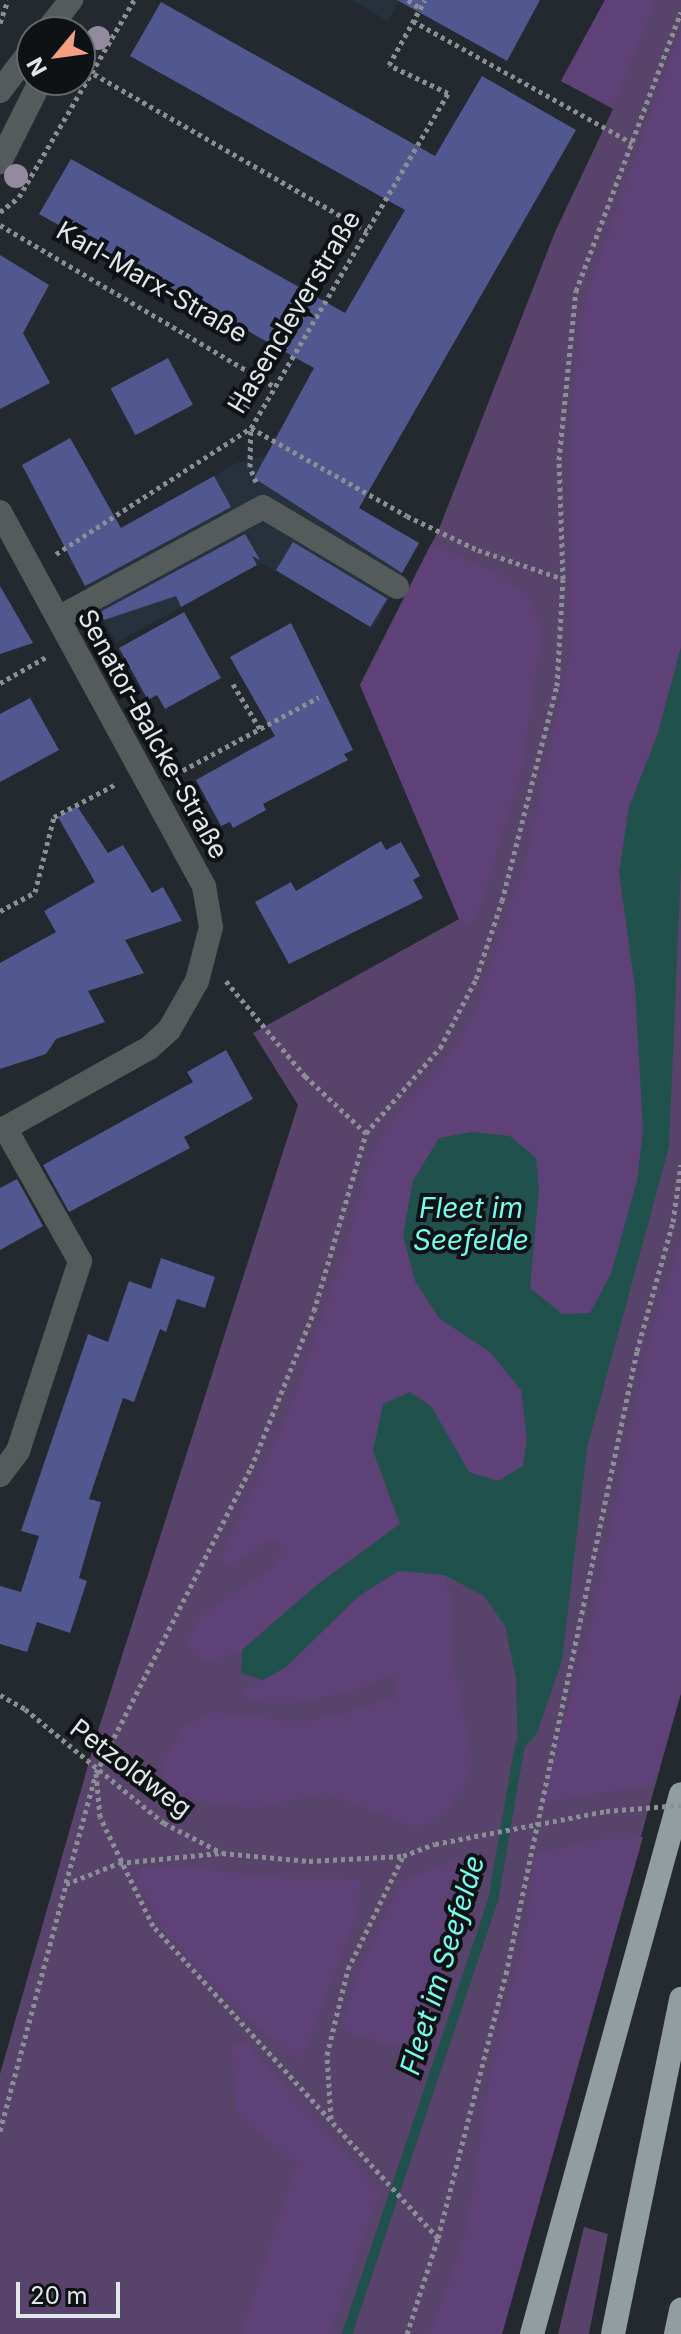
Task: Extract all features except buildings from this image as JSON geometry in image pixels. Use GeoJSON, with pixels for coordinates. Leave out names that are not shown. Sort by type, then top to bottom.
{"type":"FeatureCollection","features":[{"type":"Feature","properties":{"kind":"highway"},"geometry":{"type":"LineString","coordinates":[[532,2334],[681,1794]]}},
{"type":"Feature","properties":{"kind":"highway"},"geometry":{"type":"LineString","coordinates":[[613,2334],[681,1999]]}},
{"type":"Feature","properties":{"kind":"highway"},"geometry":{"type":"LineString","coordinates":[[676,2334],[681,2310]]}},
{"type":"Feature","properties":{"kind":"street"},"geometry":{"type":"LineString","coordinates":[[0,91],[16,70]]}},
{"type":"Feature","properties":{"kind":"street"},"geometry":{"type":"LineString","coordinates":[[0,162],[33,96]]}},
{"type":"Feature","properties":{"kind":"street"},"geometry":{"type":"LineString","coordinates":[[58,618],[263,507],[397,587]]}},
{"type":"Feature","properties":{"kind":"street","name":"Senator-Balcke-Straße"},"geometry":{"type":"LineString","coordinates":[[0,512],[204,886],[211,927],[205,956],[186,1002],[159,1039],[2,1130]]}},
{"type":"Feature","properties":{"kind":"street"},"geometry":{"type":"LineString","coordinates":[[0,1475],[18,1451],[80,1261],[2,1130]]}},
{"type":"Feature","properties":{"kind":"path"},"geometry":{"type":"LineString","coordinates":[[0,23],[8,0]]}},
{"type":"Feature","properties":{"kind":"path"},"geometry":{"type":"LineString","coordinates":[[96,70],[134,0]]}},
{"type":"Feature","properties":{"kind":"path"},"geometry":{"type":"LineString","coordinates":[[408,0],[420,8]]}},
{"type":"Feature","properties":{"kind":"path","name":"Hasencleverstraße"},"geometry":{"type":"LineString","coordinates":[[32,569],[251,428],[448,93],[389,65],[425,0]]}},
{"type":"Feature","properties":{"kind":"path"},"geometry":{"type":"LineString","coordinates":[[0,2131],[96,1773],[251,1468],[314,1311],[366,1133],[440,1048],[476,979],[538,773],[557,686],[563,579],[559,460],[576,291],[681,12]]}},
{"type":"Feature","properties":{"kind":"path"},"geometry":{"type":"LineString","coordinates":[[413,21],[632,143]]}},
{"type":"Feature","properties":{"kind":"path"},"geometry":{"type":"LineString","coordinates":[[96,75],[367,231]]}},
{"type":"Feature","properties":{"kind":"path"},"geometry":{"type":"LineString","coordinates":[[0,212],[19,197],[81,96]]}},
{"type":"Feature","properties":{"kind":"path","name":"Karl-Marx-Straße"},"geometry":{"type":"LineString","coordinates":[[0,225],[275,387]]}},
{"type":"Feature","properties":{"kind":"path"},"geometry":{"type":"LineString","coordinates":[[263,507],[250,467],[251,428],[422,523],[478,550],[563,579]]}},
{"type":"Feature","properties":{"kind":"path"},"geometry":{"type":"LineString","coordinates":[[0,683],[72,642]]}},
{"type":"Feature","properties":{"kind":"path"},"geometry":{"type":"LineString","coordinates":[[233,684],[260,729]]}},
{"type":"Feature","properties":{"kind":"path"},"geometry":{"type":"LineString","coordinates":[[0,911],[35,892],[54,817],[260,729],[319,697]]}},
{"type":"Feature","properties":{"kind":"path"},"geometry":{"type":"LineString","coordinates":[[205,956],[305,1076],[366,1133]]}},
{"type":"Feature","properties":{"kind":"path"},"geometry":{"type":"LineString","coordinates":[[407,2334],[438,2238],[506,1974],[637,1351],[673,1222],[681,1165]]}},
{"type":"Feature","properties":{"kind":"path","name":"Petzoldweg"},"geometry":{"type":"LineString","coordinates":[[0,1695],[25,1709],[96,1773],[164,1823],[222,1853],[309,1861],[403,1856],[435,1844],[606,1811],[681,1805]]}},
{"type":"Feature","properties":{"kind":"path"},"geometry":{"type":"LineString","coordinates":[[96,1773],[100,1817],[119,1863],[153,1926],[438,2238]]}},
{"type":"Feature","properties":{"kind":"path"},"geometry":{"type":"LineString","coordinates":[[66,1884],[119,1863],[222,1853]]}},
{"type":"Feature","properties":{"kind":"path"},"geometry":{"type":"LineString","coordinates":[[331,2120],[327,2055],[348,1969],[403,1856]]}},
{"type":"Feature","properties":{"kind":"path"},"geometry":{"type":"LineString","coordinates":[[0,2089],[11,2092]]}},
{"type":"Feature","properties":{"kind":"shaded area"},"geometry":{"type":"Polygon","coordinates":[[[352,0],[400,0],[388,21],[352,0]]]}},
{"type":"Feature","properties":{"kind":"shaded area"},"geometry":{"type":"Polygon","coordinates":[[[605,0],[681,0],[681,1693],[502,2334],[0,2334],[0,2074],[97,1734],[298,1105],[253,1033],[459,919],[360,685],[439,529],[555,232],[613,109],[561,81],[605,0]]]}},
{"type":"Feature","properties":{"kind":"shaded area"},"geometry":{"type":"Polygon","coordinates":[[[605,0],[656,0],[613,108],[561,81],[605,0]]]}},
{"type":"Feature","properties":{"kind":"shaded area"},"geometry":{"type":"Polygon","coordinates":[[[681,28],[681,647],[619,872],[635,988],[643,1130],[637,1181],[611,1274],[590,1314],[562,1314],[530,1288],[539,1188],[413,1181],[404,1235],[415,1281],[439,1318],[490,1352],[521,1390],[527,1438],[523,1466],[498,1481],[469,1472],[450,1443],[384,1484],[400,1524],[318,1584],[242,1650],[207,1662],[191,1651],[187,1641],[200,1617],[271,1568],[281,1553],[280,1541],[267,1542],[227,1568],[221,1557],[291,1408],[347,1246],[370,1158],[390,1123],[456,1047],[476,1010],[526,860],[570,654],[573,392],[585,301],[681,28]]]}},
{"type":"Feature","properties":{"kind":"shaded area"},"geometry":{"type":"Polygon","coordinates":[[[268,455],[419,543],[373,628],[261,563],[116,643],[69,558],[237,463],[268,455]]]}},
{"type":"Feature","properties":{"kind":"shaded area"},"geometry":{"type":"Polygon","coordinates":[[[431,544],[500,574],[530,599],[542,630],[522,769],[480,909],[468,925],[459,919],[360,685],[431,544]]]}},
{"type":"Feature","properties":{"kind":"shaded area"},"geometry":{"type":"Polygon","coordinates":[[[681,1238],[681,1693],[653,1785],[540,1803],[590,1630],[647,1349],[681,1238]]]}},
{"type":"Feature","properties":{"kind":"shaded area"},"geometry":{"type":"Polygon","coordinates":[[[398,1571],[444,1575],[451,1598],[451,1649],[472,1760],[463,1790],[448,1808],[430,1824],[413,1826],[326,1793],[257,1808],[184,1800],[166,1781],[162,1762],[184,1727],[214,1712],[297,1722],[336,1716],[393,1697],[398,1686],[390,1673],[362,1689],[289,1704],[253,1702],[240,1693],[286,1667],[359,1596],[398,1571]]]}},
{"type":"Feature","properties":{"kind":"shaded area"},"geometry":{"type":"Polygon","coordinates":[[[643,1837],[502,2334],[430,2334],[465,2235],[491,2073],[529,1916],[532,1855],[600,1839],[643,1837]]]}},
{"type":"Feature","properties":{"kind":"shaded area"},"geometry":{"type":"Polygon","coordinates":[[[454,1860],[470,1866],[478,1888],[421,2028],[410,2042],[391,2047],[340,2029],[360,1969],[402,1881],[454,1860]]]}},
{"type":"Feature","properties":{"kind":"shaded area"},"geometry":{"type":"Polygon","coordinates":[[[177,1866],[278,1878],[361,1879],[358,1912],[305,2051],[296,2060],[232,2004],[164,1931],[137,1880],[142,1868],[177,1866]]]}},
{"type":"Feature","properties":{"kind":"shaded area"},"geometry":{"type":"Polygon","coordinates":[[[245,2042],[380,2192],[329,2334],[241,2334],[297,2164],[237,2113],[231,2047],[245,2042]]]}},
{"type":"Feature","properties":{"kind":"shaded area"},"geometry":{"type":"Polygon","coordinates":[[[584,2227],[608,2234],[589,2334],[558,2334],[584,2227]]]}},
{"type":"Feature","properties":{"kind":"water","name":"Fleet im Seefelde"},"geometry":{"type":"Polygon","coordinates":[[[681,647],[681,865],[669,1147],[587,1448],[562,1661],[537,1733],[518,1756],[516,1678],[505,1626],[484,1596],[444,1575],[398,1571],[359,1596],[286,1667],[263,1680],[241,1673],[242,1650],[318,1584],[400,1524],[373,1451],[383,1404],[410,1392],[431,1406],[469,1472],[498,1481],[523,1466],[527,1438],[521,1390],[490,1352],[439,1318],[415,1281],[403,1235],[413,1181],[439,1138],[473,1132],[510,1136],[536,1158],[539,1188],[530,1288],[562,1314],[590,1313],[611,1274],[637,1181],[643,1130],[635,988],[619,872],[629,807],[658,733],[681,647]]]}},
{"type":"Feature","properties":{"kind":"waterway","name":"Fleet im Seefelde"},"geometry":{"type":"LineString","coordinates":[[347,2334],[493,1901],[520,1745]]}}]}
